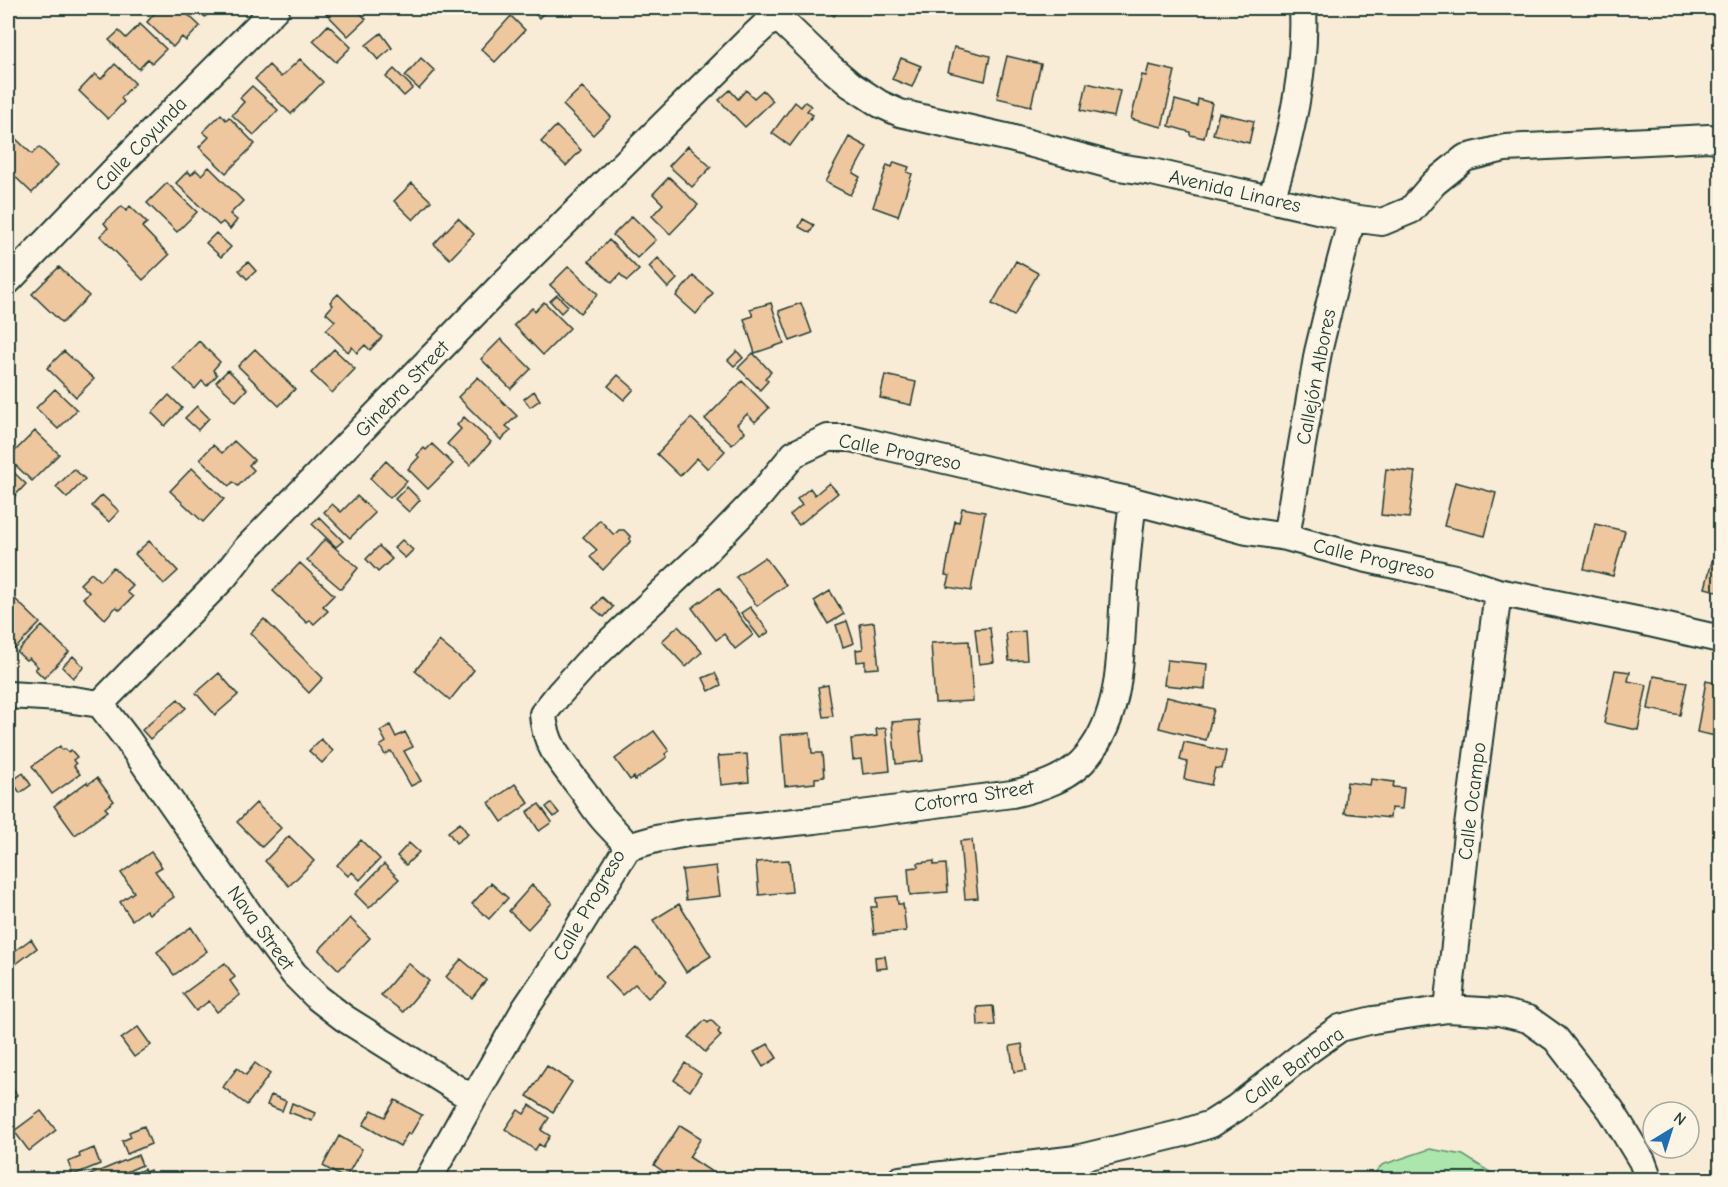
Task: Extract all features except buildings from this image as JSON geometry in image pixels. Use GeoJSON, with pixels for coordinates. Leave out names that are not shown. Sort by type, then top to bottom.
{"type":"FeatureCollection","features":[{"type":"Feature","properties":{"kind":"street","name":"Calle Coyunda"},"geometry":{"type":"LineString","coordinates":[[8,281],[134,150],[276,8]]}},
{"type":"Feature","properties":{"kind":"street"},"geometry":{"type":"LineString","coordinates":[[1271,199],[1286,154],[1296,103],[1302,50],[1302,8]]}},
{"type":"Feature","properties":{"kind":"street","name":"Avenida Linares"},"geometry":{"type":"LineString","coordinates":[[772,11],[851,85],[880,104],[900,113],[1010,138],[1118,167],[1152,172],[1352,218],[1382,222],[1411,210],[1434,183],[1465,158],[1504,148],[1709,138],[1720,140]]}},
{"type":"Feature","properties":{"kind":"street","name":"Ginebra Street"},"geometry":{"type":"LineString","coordinates":[[100,704],[224,577],[246,549],[500,287],[748,41],[772,11]]}},
{"type":"Feature","properties":{"kind":"street","name":"Callejón Albores"},"geometry":{"type":"LineString","coordinates":[[1286,537],[1318,352],[1352,218]]}},
{"type":"Feature","properties":{"kind":"street","name":"Calle Progreso"},"geometry":{"type":"LineString","coordinates":[[428,1179],[525,1009],[628,847],[596,811],[562,765],[544,730],[543,714],[587,663],[705,552],[761,494],[794,454],[828,438],[850,438],[1003,474],[1133,501],[1247,531],[1286,537],[1363,558],[1455,578],[1498,592],[1720,639]]}},
{"type":"Feature","properties":{"kind":"street","name":"Cotorra Street"},"geometry":{"type":"LineString","coordinates":[[628,847],[687,833],[815,820],[1012,794],[1033,789],[1066,775],[1088,757],[1105,729],[1114,697],[1133,501]]}},
{"type":"Feature","properties":{"kind":"street","name":"Calle Ocampo"},"geometry":{"type":"LineString","coordinates":[[1448,1009],[1467,834],[1498,592]]}},
{"type":"Feature","properties":{"kind":"street"},"geometry":{"type":"LineString","coordinates":[[8,695],[60,698],[100,704]]}},
{"type":"Feature","properties":{"kind":"street","name":"Nava Street"},"geometry":{"type":"LineString","coordinates":[[100,704],[294,974],[318,998],[344,1018],[473,1099]]}},
{"type":"Feature","properties":{"kind":"street","name":"Calle Barbara"},"geometry":{"type":"LineString","coordinates":[[900,1179],[1076,1159],[1183,1133],[1211,1124],[1236,1108],[1340,1028],[1373,1020],[1448,1009],[1499,1012],[1528,1019],[1556,1039],[1611,1110],[1642,1161],[1648,1179]]}},
{"type":"Feature","properties":{"kind":"green space"},"geometry":{"type":"Polygon","coordinates":[[[1430,1149],[1463,1155],[1501,1179],[1369,1179],[1382,1165],[1430,1149]]]}}]}
